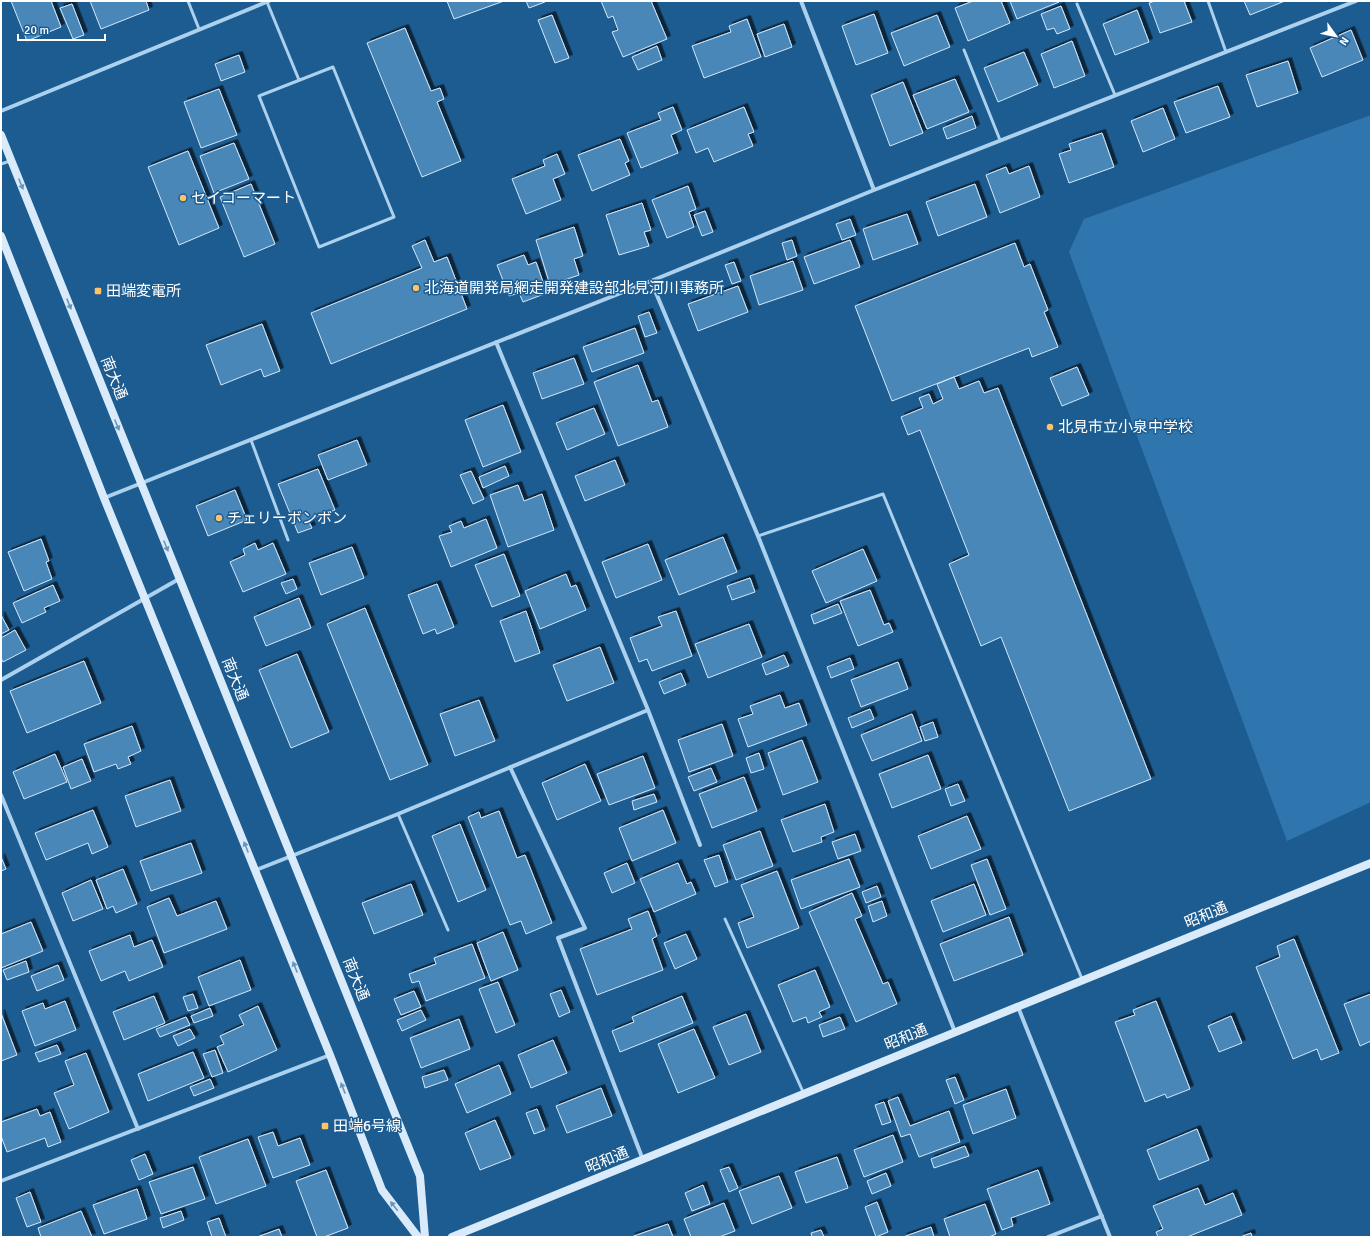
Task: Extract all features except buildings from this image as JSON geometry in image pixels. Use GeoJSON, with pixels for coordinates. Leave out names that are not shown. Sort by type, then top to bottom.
{"type":"FeatureCollection","features":[{"type":"Feature","properties":{"kind":"street"},"geometry":{"type":"LineString","coordinates":[[1,111],[268,1]]}},
{"type":"Feature","properties":{"kind":"street"},"geometry":{"type":"LineString","coordinates":[[801,1],[874,190]]}},
{"type":"Feature","properties":{"kind":"street"},"geometry":{"type":"LineString","coordinates":[[104,498],[651,281],[874,190],[1356,1]]}},
{"type":"Feature","properties":{"kind":"street","name":"南大通"},"geometry":{"type":"LineString","coordinates":[[1,135],[420,1176],[426,1237]]}},
{"type":"Feature","properties":{"kind":"street"},"geometry":{"type":"LineString","coordinates":[[1,236],[104,498],[330,1055],[382,1190],[418,1237]]}},
{"type":"Feature","properties":{"kind":"street"},"geometry":{"type":"LineString","coordinates":[[651,281],[758,536],[955,1032]]}},
{"type":"Feature","properties":{"kind":"street"},"geometry":{"type":"LineString","coordinates":[[496,342],[648,710],[700,845]]}},
{"type":"Feature","properties":{"kind":"street"},"geometry":{"type":"LineString","coordinates":[[1,680],[180,579]]}},
{"type":"Feature","properties":{"kind":"street"},"geometry":{"type":"LineString","coordinates":[[256,870],[398,814],[648,710]]}},
{"type":"Feature","properties":{"kind":"street"},"geometry":{"type":"LineString","coordinates":[[510,767],[585,928],[558,938],[643,1160]]}},
{"type":"Feature","properties":{"kind":"street"},"geometry":{"type":"LineString","coordinates":[[1,795],[138,1128]]}},
{"type":"Feature","properties":{"kind":"street","name":"昭和通"},"geometry":{"type":"LineString","coordinates":[[452,1237],[1371,863]]}},
{"type":"Feature","properties":{"kind":"street"},"geometry":{"type":"LineString","coordinates":[[1018,1007],[1110,1237]]}},
{"type":"Feature","properties":{"kind":"street"},"geometry":{"type":"LineString","coordinates":[[1,1181],[330,1055]]}},
{"type":"Feature","properties":{"kind":"street"},"geometry":{"type":"LineString","coordinates":[[1048,1237],[1102,1216]]}},
{"type":"Feature","properties":{"kind":"lane"},"geometry":{"type":"LineString","coordinates":[[188,1],[199,29]]}},
{"type":"Feature","properties":{"kind":"lane"},"geometry":{"type":"LineString","coordinates":[[268,1],[299,80]]}},
{"type":"Feature","properties":{"kind":"lane"},"geometry":{"type":"LineString","coordinates":[[1208,1],[1226,52]]}},
{"type":"Feature","properties":{"kind":"lane"},"geometry":{"type":"LineString","coordinates":[[1077,4],[1114,95]]}},
{"type":"Feature","properties":{"kind":"lane"},"geometry":{"type":"LineString","coordinates":[[964,50],[1000,140]]}},
{"type":"Feature","properties":{"kind":"lane"},"geometry":{"type":"LineString","coordinates":[[333,67],[394,217],[319,247],[258,96],[299,80],[333,67]]}},
{"type":"Feature","properties":{"kind":"lane"},"geometry":{"type":"LineString","coordinates":[[1,164],[11,160]]}},
{"type":"Feature","properties":{"kind":"lane"},"geometry":{"type":"LineString","coordinates":[[251,440],[288,540]]}},
{"type":"Feature","properties":{"kind":"lane"},"geometry":{"type":"LineString","coordinates":[[758,536],[883,494],[1083,981]]}},
{"type":"Feature","properties":{"kind":"lane"},"geometry":{"type":"LineString","coordinates":[[398,814],[448,930]]}},
{"type":"Feature","properties":{"kind":"lane"},"geometry":{"type":"LineString","coordinates":[[725,919],[804,1094]]}},
{"type":"Feature","properties":{"kind":"shaded area"},"geometry":{"type":"Polygon","coordinates":[[[1371,115],[1371,802],[1287,841],[1069,252],[1084,219],[1371,115]]]}},
{"type":"Feature","properties":{"kind":"place","name":"セイコーマート"},"geometry":{"type":"Point","coordinates":[183,198]}},
{"type":"Feature","properties":{"kind":"place","name":"北海道開発局網走開発建設部北見河川事務所"},"geometry":{"type":"Point","coordinates":[416,288]}},
{"type":"Feature","properties":{"kind":"place","name":"田端変電所"},"geometry":{"type":"Point","coordinates":[98,291]}},
{"type":"Feature","properties":{"kind":"place","name":"北見市立小泉中学校"},"geometry":{"type":"Point","coordinates":[1050,427]}},
{"type":"Feature","properties":{"kind":"place","name":"チェリーボンボン"},"geometry":{"type":"Point","coordinates":[219,518]}},
{"type":"Feature","properties":{"kind":"place","name":"田端6号線"},"geometry":{"type":"Point","coordinates":[325,1126]}}]}
